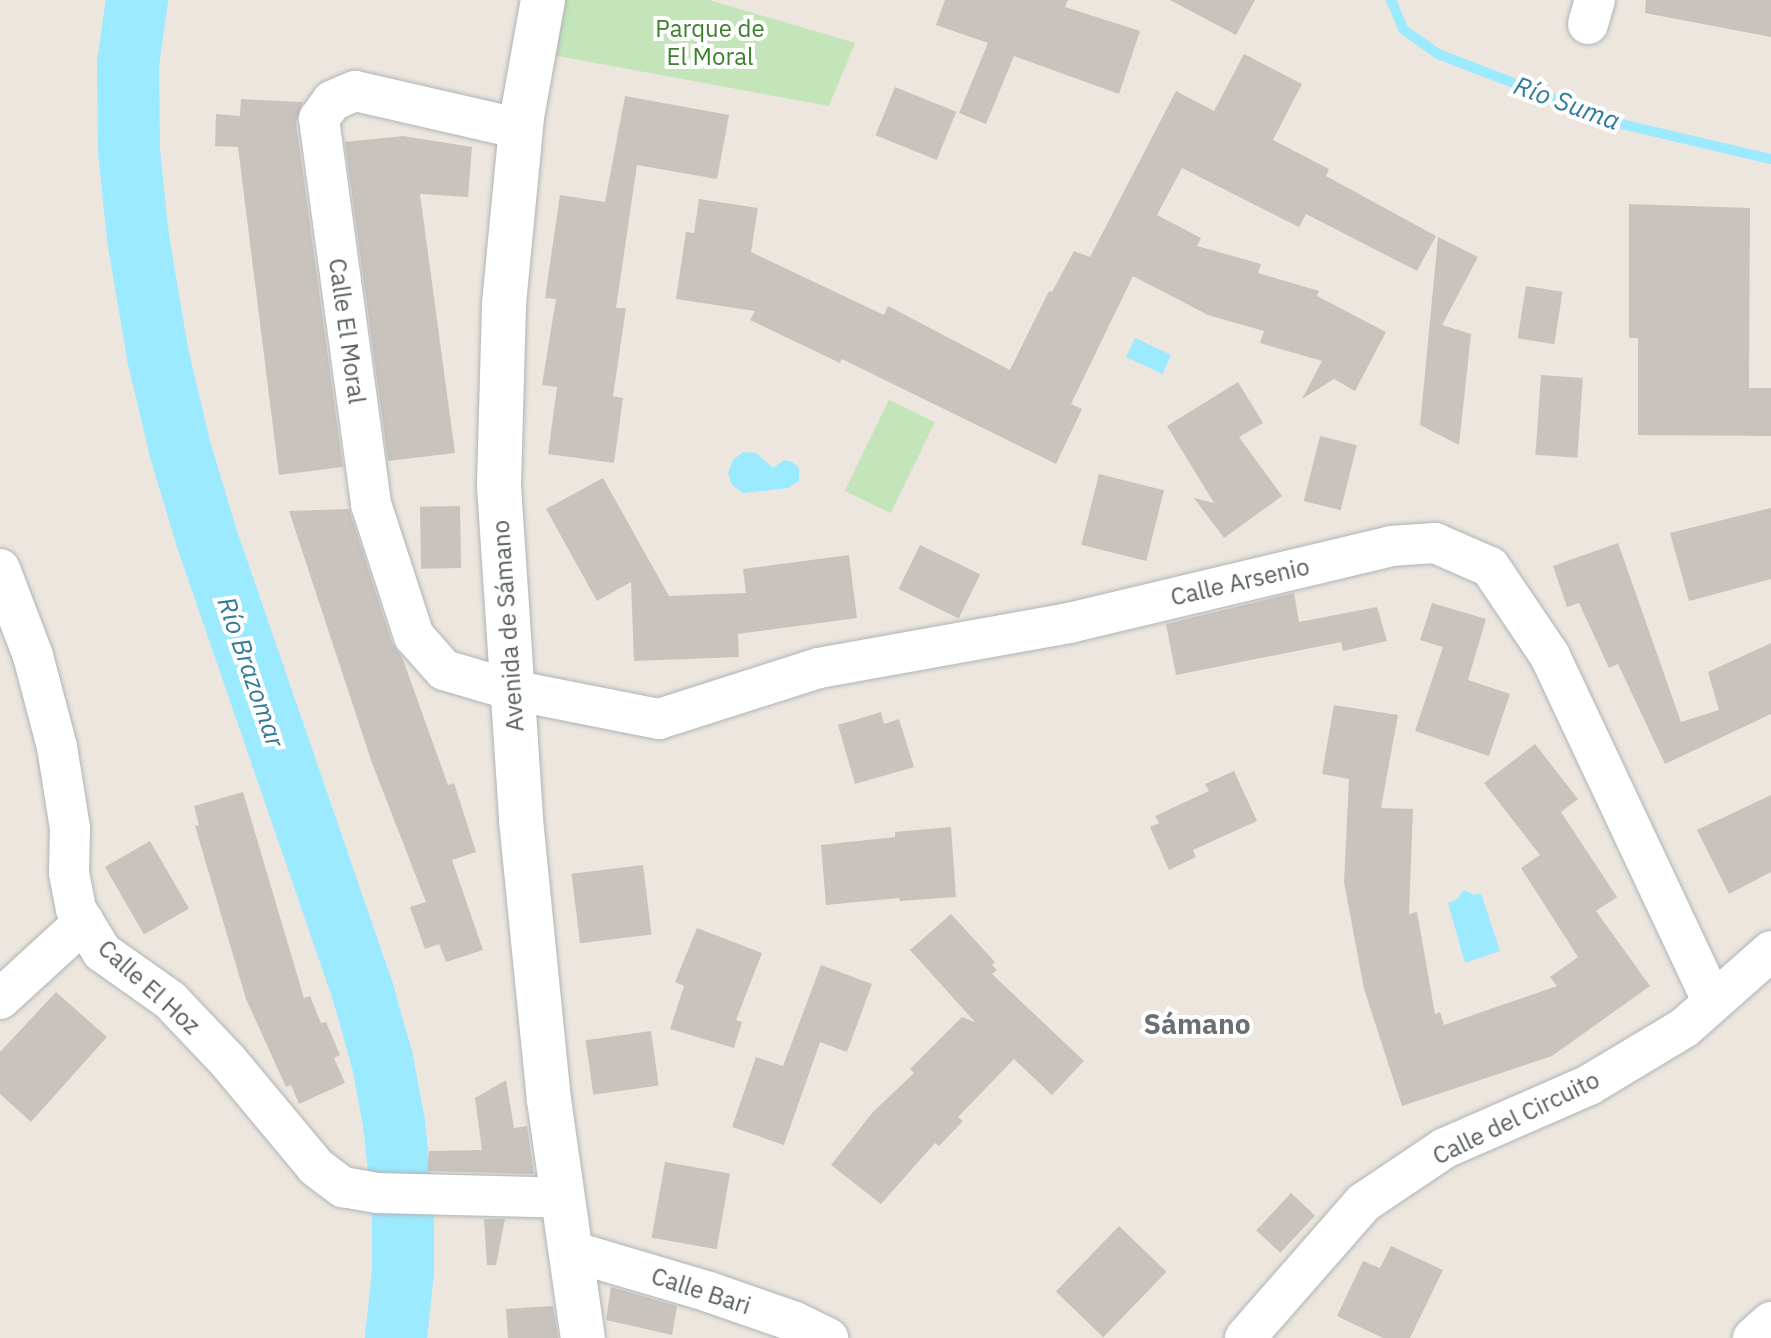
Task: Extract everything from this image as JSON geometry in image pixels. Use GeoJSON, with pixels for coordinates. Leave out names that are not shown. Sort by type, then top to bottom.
{"type":"FeatureCollection","features":[{"type":"Feature","properties":{"kind":"street","name":"Avenida de Sámano"},"geometry":{"type":"LineString","coordinates":[[543,0],[521,129],[504,305],[499,486],[525,867],[563,1198],[583,1338]]}},
{"type":"Feature","properties":{"kind":"street","name":"Calle El Moral"},"geometry":{"type":"LineString","coordinates":[[512,690],[444,670],[414,636],[371,504],[320,145],[319,119],[332,101],[355,91],[521,129]]}},
{"type":"Feature","properties":{"kind":"street","name":"Calle Arsenio"},"geometry":{"type":"LineString","coordinates":[[512,690],[659,719],[819,668],[1069,623],[1391,546],[1435,543],[1490,567],[1550,656],[1712,1000]]}},
{"type":"Feature","properties":{"kind":"street","name":"Calle El Hoz"},"geometry":{"type":"LineString","coordinates":[[0,569],[33,656],[57,747],[70,828],[69,873],[76,909],[102,952],[170,1000],[316,1167],[343,1187],[378,1193],[563,1198]]}},
{"type":"Feature","properties":{"kind":"street"},"geometry":{"type":"LineString","coordinates":[[0,999],[84,922]]}},
{"type":"Feature","properties":{"kind":"street","name":"Calle del Circuito"},"geometry":{"type":"LineString","coordinates":[[1245,1338],[1363,1203],[1445,1148],[1589,1085],[1684,1028],[1712,1000],[1771,951]]}},
{"type":"Feature","properties":{"kind":"street","name":"Calle Bari"},"geometry":{"type":"LineString","coordinates":[[571,1251],[709,1292],[795,1322],[828,1338]]}},
{"type":"Feature","properties":{"kind":"street"},"geometry":{"type":"LineString","coordinates":[[1753,1338],[1771,1322]]}},
{"type":"Feature","properties":{"kind":"green space","name":"Parque de El Moral"},"geometry":{"type":"Polygon","coordinates":[[[562,0],[709,0],[855,43],[829,106],[552,55],[562,0]]]}},
{"type":"Feature","properties":{"kind":"green space"},"geometry":{"type":"Polygon","coordinates":[[[889,400],[935,422],[891,513],[845,491],[889,400]]]}},
{"type":"Feature","properties":{"kind":"water"},"geometry":{"type":"Polygon","coordinates":[[[1135,338],[1171,355],[1162,374],[1126,357],[1135,338]]]}},
{"type":"Feature","properties":{"kind":"water"},"geometry":{"type":"Polygon","coordinates":[[[743,452],[756,453],[773,468],[784,460],[792,462],[799,468],[799,481],[788,488],[743,493],[732,485],[728,473],[733,460],[743,452]]]}},
{"type":"Feature","properties":{"kind":"water"},"geometry":{"type":"Polygon","coordinates":[[[1464,890],[1474,895],[1481,893],[1500,951],[1465,963],[1448,903],[1456,900],[1464,890]]]}},
{"type":"Feature","properties":{"kind":"building"},"geometry":{"type":"Polygon","coordinates":[[[945,0],[1068,0],[1065,7],[1140,31],[1119,94],[1014,56],[986,124],[959,113],[988,43],[936,25],[945,0]]]}},
{"type":"Feature","properties":{"kind":"building"},"geometry":{"type":"Polygon","coordinates":[[[1170,0],[1255,0],[1236,35],[1170,0]]]}},
{"type":"Feature","properties":{"kind":"building"},"geometry":{"type":"Polygon","coordinates":[[[1646,0],[1771,0],[1771,37],[1645,13],[1646,0]]]}},
{"type":"Feature","properties":{"kind":"building"},"geometry":{"type":"Polygon","coordinates":[[[1244,54],[1302,84],[1273,140],[1329,169],[1326,176],[1436,236],[1417,271],[1306,214],[1299,227],[1182,168],[1157,215],[1201,238],[1197,246],[1261,264],[1258,273],[1319,291],[1317,296],[1386,332],[1355,391],[1334,379],[1302,399],[1322,361],[1260,343],[1264,331],[1208,315],[1133,276],[1071,404],[1082,409],[1056,464],[842,359],[840,363],[750,320],[755,311],[676,299],[686,232],[694,233],[699,199],[758,208],[751,252],[884,315],[888,306],[1010,370],[1049,291],[1052,292],[1074,251],[1090,257],[1176,91],[1214,111],[1244,54]]]}},
{"type":"Feature","properties":{"kind":"building"},"geometry":{"type":"Polygon","coordinates":[[[895,87],[956,112],[937,160],[876,135],[895,87]]]}},
{"type":"Feature","properties":{"kind":"building"},"geometry":{"type":"Polygon","coordinates":[[[625,96],[729,115],[717,179],[637,165],[616,308],[626,308],[613,396],[623,398],[614,463],[548,454],[557,387],[542,385],[556,299],[545,298],[560,195],[605,202],[625,96]]]}},
{"type":"Feature","properties":{"kind":"building"},"geometry":{"type":"Polygon","coordinates":[[[241,99],[303,102],[296,122],[343,467],[279,475],[238,147],[215,146],[216,114],[240,116],[241,99]]]}},
{"type":"Feature","properties":{"kind":"building"},"geometry":{"type":"Polygon","coordinates":[[[403,136],[472,147],[468,197],[420,194],[455,453],[388,461],[345,142],[403,136]]]}},
{"type":"Feature","properties":{"kind":"building"},"geometry":{"type":"Polygon","coordinates":[[[1629,204],[1750,208],[1749,388],[1771,388],[1771,436],[1638,435],[1638,338],[1629,338],[1629,204]]]}},
{"type":"Feature","properties":{"kind":"building"},"geometry":{"type":"Polygon","coordinates":[[[1438,237],[1478,257],[1442,325],[1471,334],[1459,445],[1420,425],[1438,237]]]}},
{"type":"Feature","properties":{"kind":"building"},"geometry":{"type":"Polygon","coordinates":[[[1526,286],[1563,292],[1554,344],[1518,338],[1526,286]]]}},
{"type":"Feature","properties":{"kind":"building"},"geometry":{"type":"Polygon","coordinates":[[[1541,375],[1583,378],[1577,458],[1535,455],[1541,375]]]}},
{"type":"Feature","properties":{"kind":"building"},"geometry":{"type":"Polygon","coordinates":[[[1238,382],[1263,423],[1239,437],[1282,496],[1224,538],[1194,498],[1214,503],[1167,426],[1238,382]]]}},
{"type":"Feature","properties":{"kind":"building"},"geometry":{"type":"Polygon","coordinates":[[[1320,436],[1357,445],[1341,510],[1304,501],[1320,436]]]}},
{"type":"Feature","properties":{"kind":"building"},"geometry":{"type":"Polygon","coordinates":[[[1099,474],[1164,490],[1146,561],[1081,545],[1099,474]]]}},
{"type":"Feature","properties":{"kind":"building"},"geometry":{"type":"Polygon","coordinates":[[[603,478],[669,596],[746,593],[743,569],[849,555],[857,618],[738,634],[739,657],[634,661],[631,582],[597,601],[546,509],[603,478]]]}},
{"type":"Feature","properties":{"kind":"building"},"geometry":{"type":"Polygon","coordinates":[[[460,506],[461,568],[421,569],[420,507],[460,506]]]}},
{"type":"Feature","properties":{"kind":"building"},"geometry":{"type":"Polygon","coordinates":[[[1771,508],[1771,579],[1689,601],[1670,533],[1771,508]]]}},
{"type":"Feature","properties":{"kind":"building"},"geometry":{"type":"Polygon","coordinates":[[[349,509],[392,643],[402,657],[448,785],[454,783],[476,852],[452,860],[483,950],[446,962],[439,944],[425,949],[410,907],[426,902],[372,763],[289,511],[349,509]]]}},
{"type":"Feature","properties":{"kind":"building"},"geometry":{"type":"Polygon","coordinates":[[[1618,543],[1681,722],[1719,710],[1708,672],[1771,643],[1771,714],[1665,764],[1618,664],[1609,668],[1579,603],[1567,607],[1553,566],[1618,543]]]}},
{"type":"Feature","properties":{"kind":"building"},"geometry":{"type":"Polygon","coordinates":[[[920,545],[980,574],[959,618],[899,589],[920,545]]]}},
{"type":"Feature","properties":{"kind":"building"},"geometry":{"type":"Polygon","coordinates":[[[1294,593],[1299,622],[1377,607],[1387,641],[1343,651],[1341,642],[1176,675],[1166,624],[1294,593]]]}},
{"type":"Feature","properties":{"kind":"building"},"geometry":{"type":"Polygon","coordinates":[[[1432,603],[1486,619],[1468,680],[1510,694],[1489,756],[1415,731],[1443,647],[1420,640],[1432,603]]]}},
{"type":"Feature","properties":{"kind":"building"},"geometry":{"type":"Polygon","coordinates":[[[1334,705],[1398,715],[1381,808],[1413,809],[1409,914],[1417,912],[1435,1014],[1440,1012],[1444,1025],[1557,986],[1550,977],[1578,957],[1521,868],[1540,855],[1484,783],[1535,744],[1578,799],[1561,812],[1617,897],[1596,911],[1650,986],[1552,1056],[1402,1106],[1364,989],[1344,882],[1349,779],[1322,774],[1334,705]]]}},
{"type":"Feature","properties":{"kind":"building"},"geometry":{"type":"Polygon","coordinates":[[[881,712],[884,724],[899,719],[914,767],[855,784],[838,725],[881,712]]]}},
{"type":"Feature","properties":{"kind":"building"},"geometry":{"type":"Polygon","coordinates":[[[1234,771],[1257,821],[1193,850],[1196,857],[1169,870],[1150,827],[1159,823],[1155,816],[1209,791],[1205,784],[1234,771]]]}},
{"type":"Feature","properties":{"kind":"building"},"geometry":{"type":"Polygon","coordinates":[[[243,792],[304,998],[310,996],[321,1023],[326,1022],[340,1055],[334,1058],[345,1083],[299,1104],[291,1085],[286,1087],[246,999],[195,826],[199,825],[194,806],[243,792]]]}},
{"type":"Feature","properties":{"kind":"building"},"geometry":{"type":"Polygon","coordinates":[[[1771,795],[1771,872],[1729,894],[1697,830],[1771,795]]]}},
{"type":"Feature","properties":{"kind":"building"},"geometry":{"type":"Polygon","coordinates":[[[951,827],[956,897],[900,901],[899,898],[826,905],[821,845],[895,837],[895,832],[951,827]]]}},
{"type":"Feature","properties":{"kind":"building"},"geometry":{"type":"Polygon","coordinates":[[[150,841],[189,909],[144,935],[105,867],[150,841]]]}},
{"type":"Feature","properties":{"kind":"building"},"geometry":{"type":"Polygon","coordinates":[[[643,865],[652,934],[580,943],[572,874],[643,865]]]}},
{"type":"Feature","properties":{"kind":"building"},"geometry":{"type":"Polygon","coordinates":[[[951,914],[995,962],[992,965],[997,970],[992,974],[1084,1061],[1052,1095],[1014,1059],[958,1117],[963,1121],[939,1146],[935,1143],[881,1204],[831,1165],[873,1112],[914,1073],[910,1069],[962,1017],[975,1022],[910,950],[951,914]]]}},
{"type":"Feature","properties":{"kind":"building"},"geometry":{"type":"Polygon","coordinates":[[[697,928],[762,953],[736,1020],[742,1022],[734,1048],[670,1029],[684,986],[675,982],[697,928]]]}},
{"type":"Feature","properties":{"kind":"building"},"geometry":{"type":"Polygon","coordinates":[[[821,965],[872,984],[847,1052],[820,1042],[784,1145],[732,1127],[756,1057],[783,1066],[821,965]]]}},
{"type":"Feature","properties":{"kind":"building"},"geometry":{"type":"Polygon","coordinates":[[[56,992],[107,1037],[31,1122],[0,1094],[0,1052],[56,992]]]}},
{"type":"Feature","properties":{"kind":"building"},"geometry":{"type":"Polygon","coordinates":[[[651,1031],[659,1085],[593,1095],[586,1040],[651,1031]]]}},
{"type":"Feature","properties":{"kind":"building"},"geometry":{"type":"Polygon","coordinates":[[[506,1080],[514,1128],[527,1126],[534,1174],[427,1171],[429,1151],[482,1150],[475,1098],[506,1080]]]}},
{"type":"Feature","properties":{"kind":"building"},"geometry":{"type":"Polygon","coordinates":[[[665,1162],[730,1173],[717,1249],[652,1238],[665,1162]]]}},
{"type":"Feature","properties":{"kind":"building"},"geometry":{"type":"Polygon","coordinates":[[[1291,1193],[1315,1216],[1280,1253],[1256,1230],[1291,1193]]]}},
{"type":"Feature","properties":{"kind":"building"},"geometry":{"type":"Polygon","coordinates":[[[484,1219],[505,1219],[496,1265],[487,1265],[484,1219]]]}},
{"type":"Feature","properties":{"kind":"building"},"geometry":{"type":"Polygon","coordinates":[[[1119,1226],[1166,1272],[1103,1337],[1056,1291],[1119,1226]]]}},
{"type":"Feature","properties":{"kind":"building"},"geometry":{"type":"Polygon","coordinates":[[[1391,1246],[1443,1270],[1410,1338],[1383,1338],[1337,1316],[1363,1261],[1380,1268],[1391,1246]]]}},
{"type":"Feature","properties":{"kind":"building"},"geometry":{"type":"Polygon","coordinates":[[[611,1287],[677,1306],[672,1335],[606,1320],[611,1287]]]}},
{"type":"Feature","properties":{"kind":"building"},"geometry":{"type":"Polygon","coordinates":[[[553,1306],[558,1338],[508,1338],[506,1309],[553,1306]]]}},
{"type":"Feature","properties":{"kind":"waterway","name":"Río Brazomar"},"geometry":{"type":"LineString","coordinates":[[137,0],[128,64],[129,151],[138,238],[158,356],[180,449],[207,539],[364,996],[382,1059],[394,1123],[403,1209],[403,1272],[396,1338]]}},
{"type":"Feature","properties":{"kind":"waterway","name":"Río Suma"},"geometry":{"type":"LineString","coordinates":[[1391,0],[1404,30],[1438,54],[1617,123],[1771,159]]}},
{"type":"Feature","properties":{"kind":"district","name":"Sámano"},"geometry":{"type":"Point","coordinates":[1197,1024]}}]}
